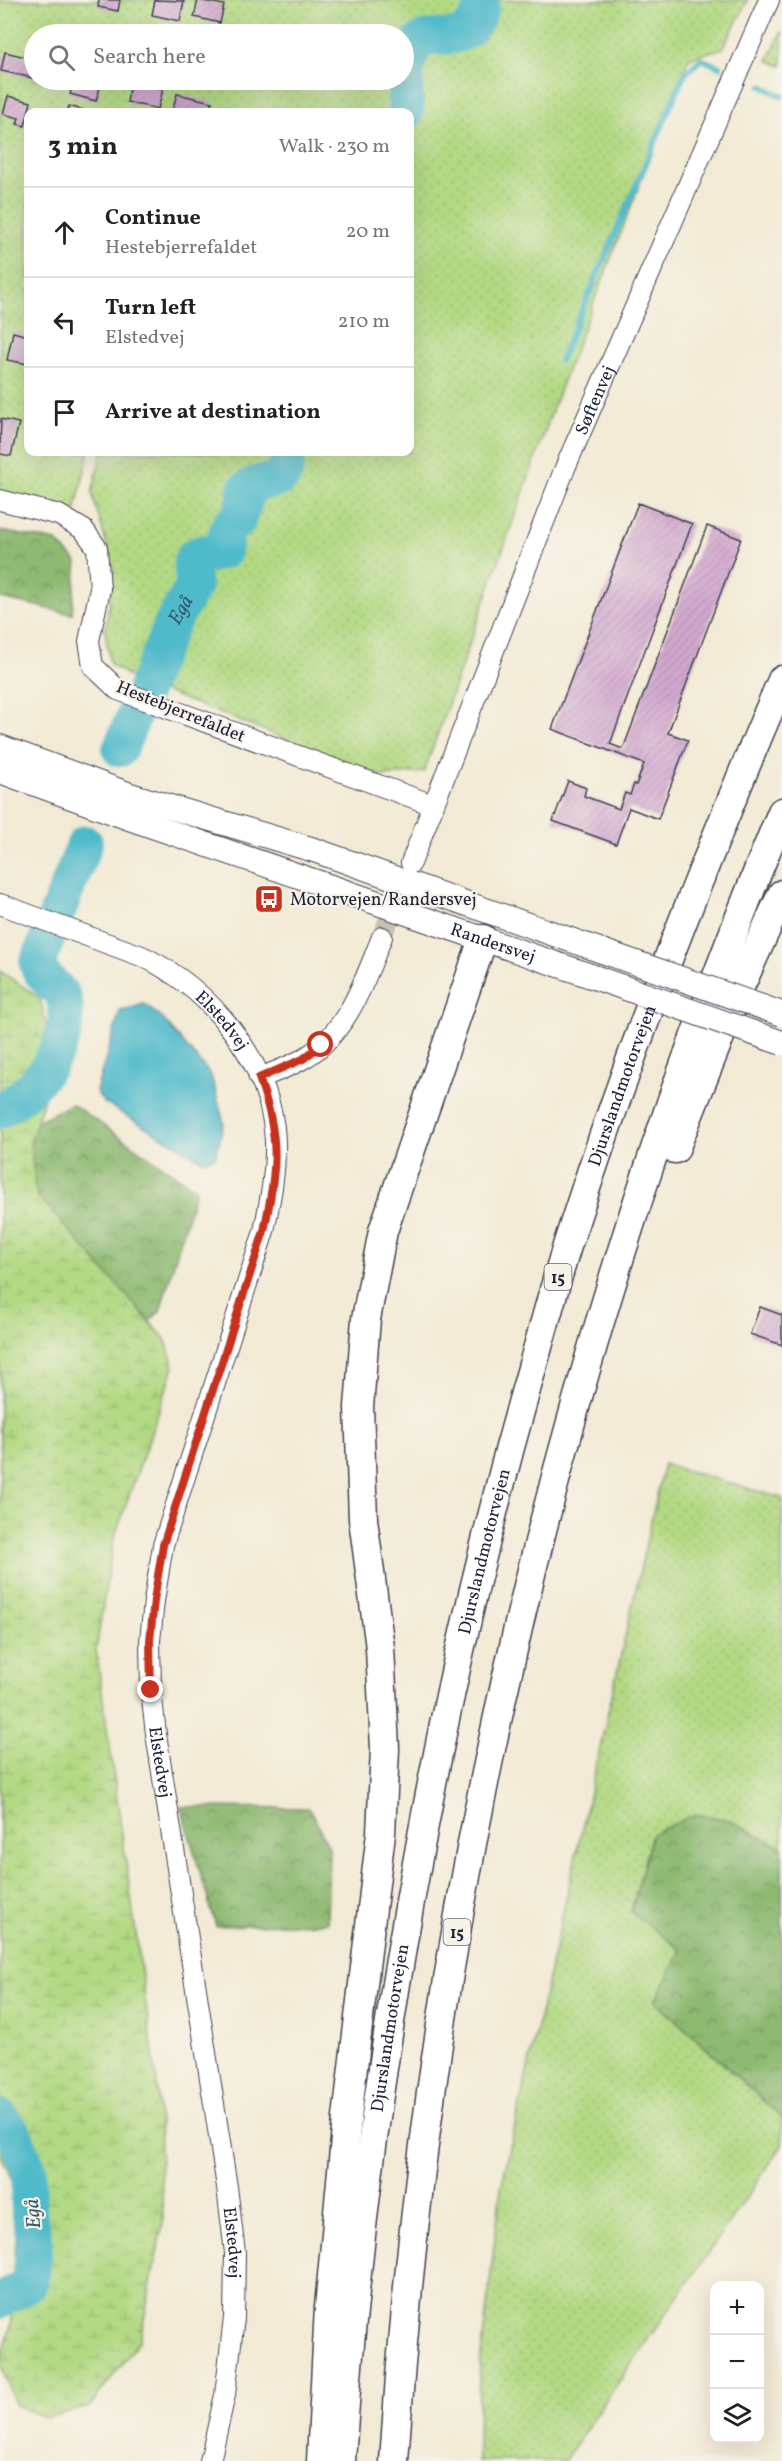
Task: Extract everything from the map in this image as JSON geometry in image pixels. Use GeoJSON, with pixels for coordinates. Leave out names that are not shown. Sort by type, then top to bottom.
{"type":"FeatureCollection","features":[{"type":"Feature","properties":{"kind":"highway","name":"Djurslandmotorvejen"},"geometry":{"type":"LineString","coordinates":[[341,2461],[346,2375],[378,2090],[437,1753],[499,1485],[567,1248],[601,1143],[711,847],[782,680]]}},
{"type":"Feature","properties":{"kind":"highway","name":"15"},"geometry":{"type":"LineString","coordinates":[[394,2461],[399,2382],[426,2130],[453,1951],[508,1672],[574,1412],[651,1164],[702,1018],[782,812]]}},
{"type":"Feature","properties":{"kind":"highway"},"geometry":{"type":"LineString","coordinates":[[574,1412],[739,989],[782,894]]}},
{"type":"Feature","properties":{"kind":"highway"},"geometry":{"type":"LineString","coordinates":[[321,2461],[331,2284],[347,2118],[381,1833],[385,1749],[380,1648],[363,1519],[359,1407],[366,1319],[384,1231],[487,926]]}},
{"type":"Feature","properties":{"kind":"main road","name":"Randersvej"},"geometry":{"type":"LineString","coordinates":[[0,747],[129,795],[314,850],[487,926],[591,976],[782,1043]]}},
{"type":"Feature","properties":{"kind":"main road","name":"Randersvej"},"geometry":{"type":"LineString","coordinates":[[0,771],[129,818],[487,926],[602,951],[782,1014]]}},
{"type":"Feature","properties":{"kind":"street","name":"Søftenvej"},"geometry":{"type":"LineString","coordinates":[[433,805],[563,474],[770,0]]}},
{"type":"Feature","properties":{"kind":"street","name":"Hestebjerrefaldet"},"geometry":{"type":"LineString","coordinates":[[0,500],[59,515],[84,530],[97,548],[100,589],[89,641],[93,666],[118,690],[433,805]]}},
{"type":"Feature","properties":{"kind":"street"},"geometry":{"type":"LineString","coordinates":[[411,863],[433,805]]}},
{"type":"Feature","properties":{"kind":"street","name":"Elstedvej"},"geometry":{"type":"LineString","coordinates":[[0,904],[121,947],[180,977],[214,1008],[230,1026],[246,1051],[270,1109],[275,1139],[274,1183],[264,1231],[163,1545],[150,1641],[151,1690],[156,1734],[227,2187],[235,2253],[234,2318],[225,2395],[210,2461]]}},
{"type":"Feature","properties":{"kind":"street"},"geometry":{"type":"LineString","coordinates":[[259,1078],[303,1059],[321,1045],[343,1021],[357,997],[382,937]]}},
{"type":"Feature","properties":{"kind":"green space"},"geometry":{"type":"Polygon","coordinates":[[[0,0],[748,0],[723,48],[689,58],[561,386],[424,772],[381,776],[135,680],[110,664],[105,631],[114,570],[92,493],[101,456],[414,456],[414,108],[24,108],[24,456],[88,456],[74,516],[0,499],[0,0]]]}},
{"type":"Feature","properties":{"kind":"green space"},"geometry":{"type":"Polygon","coordinates":[[[782,31],[782,66],[768,60],[782,31]]]}},
{"type":"Feature","properties":{"kind":"green space"},"geometry":{"type":"Polygon","coordinates":[[[0,531],[56,541],[77,562],[72,614],[0,598],[0,531]]]}},
{"type":"Feature","properties":{"kind":"green space"},"geometry":{"type":"Polygon","coordinates":[[[0,971],[40,998],[55,1063],[30,1143],[36,1194],[165,1339],[174,1367],[113,1542],[96,1650],[158,2090],[163,2222],[140,2340],[89,2407],[45,2418],[15,2404],[1,2364],[12,2320],[18,2195],[0,2152],[0,971]]]}},
{"type":"Feature","properties":{"kind":"green space"},"geometry":{"type":"Polygon","coordinates":[[[72,1104],[196,1189],[160,1311],[137,1333],[23,1178],[27,1126],[72,1104]]]}},
{"type":"Feature","properties":{"kind":"green space"},"geometry":{"type":"Polygon","coordinates":[[[664,1464],[782,1498],[782,1848],[729,1820],[652,1834],[631,1911],[681,1950],[655,2001],[782,2118],[782,2146],[564,2461],[478,2461],[479,2374],[501,2188],[664,1464]]]}},
{"type":"Feature","properties":{"kind":"green space"},"geometry":{"type":"Polygon","coordinates":[[[181,1807],[309,1808],[329,1847],[327,1923],[216,1926],[181,1807]]]}},
{"type":"Feature","properties":{"kind":"green space"},"geometry":{"type":"Polygon","coordinates":[[[696,1814],[729,1820],[782,1848],[782,2118],[655,2001],[681,1950],[631,1912],[652,1834],[696,1814]]]}},
{"type":"Feature","properties":{"kind":"water"},"geometry":{"type":"Polygon","coordinates":[[[144,1004],[162,1018],[211,1075],[224,1123],[215,1157],[203,1161],[103,1102],[96,1091],[120,1011],[144,1004]]]}},
{"type":"Feature","properties":{"kind":"building"},"geometry":{"type":"Polygon","coordinates":[[[99,0],[120,0],[118,11],[98,7],[99,0]]]}},
{"type":"Feature","properties":{"kind":"building"},"geometry":{"type":"Polygon","coordinates":[[[155,0],[184,1],[180,21],[152,15],[155,0]]]}},
{"type":"Feature","properties":{"kind":"building"},"geometry":{"type":"Polygon","coordinates":[[[198,0],[224,5],[220,23],[194,17],[198,0]]]}},
{"type":"Feature","properties":{"kind":"building"},"geometry":{"type":"Polygon","coordinates":[[[5,52],[24,57],[24,76],[1,71],[5,52]]]}},
{"type":"Feature","properties":{"kind":"building"},"geometry":{"type":"Polygon","coordinates":[[[71,90],[99,90],[96,101],[70,94],[71,90]]]}},
{"type":"Feature","properties":{"kind":"building"},"geometry":{"type":"Polygon","coordinates":[[[129,90],[163,90],[158,108],[127,102],[129,90]]]}},
{"type":"Feature","properties":{"kind":"building"},"geometry":{"type":"Polygon","coordinates":[[[177,94],[212,102],[210,108],[173,108],[177,94]]]}},
{"type":"Feature","properties":{"kind":"building"},"geometry":{"type":"Polygon","coordinates":[[[8,96],[31,102],[30,108],[24,108],[24,126],[17,124],[19,118],[3,114],[8,96]]]}},
{"type":"Feature","properties":{"kind":"building"},"geometry":{"type":"Polygon","coordinates":[[[13,332],[24,335],[24,363],[7,360],[13,332]]]}},
{"type":"Feature","properties":{"kind":"building"},"geometry":{"type":"Polygon","coordinates":[[[1,419],[19,423],[11,456],[0,454],[1,419]]]}},
{"type":"Feature","properties":{"kind":"building"},"geometry":{"type":"Polygon","coordinates":[[[638,503],[692,524],[610,744],[623,749],[707,526],[741,539],[668,733],[688,740],[658,819],[629,808],[616,844],[553,821],[568,781],[586,788],[584,796],[619,809],[625,793],[630,795],[634,784],[636,785],[644,764],[552,729],[638,503]]]}},
{"type":"Feature","properties":{"kind":"building"},"geometry":{"type":"Polygon","coordinates":[[[760,1307],[782,1315],[782,1345],[750,1334],[760,1307]]]}},
{"type":"Feature","properties":{"kind":"waterway","name":"Egå"},"geometry":{"type":"LineString","coordinates":[[414,48],[420,41],[427,38],[453,36],[470,28],[480,11],[481,0]]}},
{"type":"Feature","properties":{"kind":"waterway"},"geometry":{"type":"LineString","coordinates":[[560,361],[684,75],[701,59],[720,67]]}},
{"type":"Feature","properties":{"kind":"waterway"},"geometry":{"type":"LineString","coordinates":[[762,86],[782,96]]}},
{"type":"Feature","properties":{"kind":"waterway","name":"Egå"},"geometry":{"type":"LineString","coordinates":[[405,90],[406,108]]}},
{"type":"Feature","properties":{"kind":"waterway","name":"Egå"},"geometry":{"type":"LineString","coordinates":[[120,749],[172,623],[194,585],[191,562],[194,556],[204,552],[215,554],[224,551],[228,528],[238,521],[245,501],[245,490],[262,482],[280,478],[287,465],[288,456]]}},
{"type":"Feature","properties":{"kind":"waterway","name":"Egå"},"geometry":{"type":"LineString","coordinates":[[0,1110],[13,1103],[38,1079],[58,1048],[64,1032],[66,1015],[64,1000],[59,991],[42,974],[37,964],[85,843]]}},
{"type":"Feature","properties":{"kind":"waterway","name":"Egå"},"geometry":{"type":"LineString","coordinates":[[0,2117],[14,2134],[28,2168],[29,2215],[35,2243],[29,2284],[0,2301]]}},
{"type":"Feature","properties":{"kind":"tunnel"},"geometry":{"type":"LineString","coordinates":[[382,937],[408,870]]}},
{"type":"Feature","properties":{"kind":"place","name":"Motorvejen/Randersvej"},"geometry":{"type":"Point","coordinates":[269,899]}},
{"type":"Feature","properties":{"kind":"route"},"geometry":{"type":"LineString","coordinates":[[151,1690],[150,1641],[163,1545],[264,1231],[274,1183],[275,1139],[270,1109],[259,1078],[303,1059],[321,1045]]}}]}
